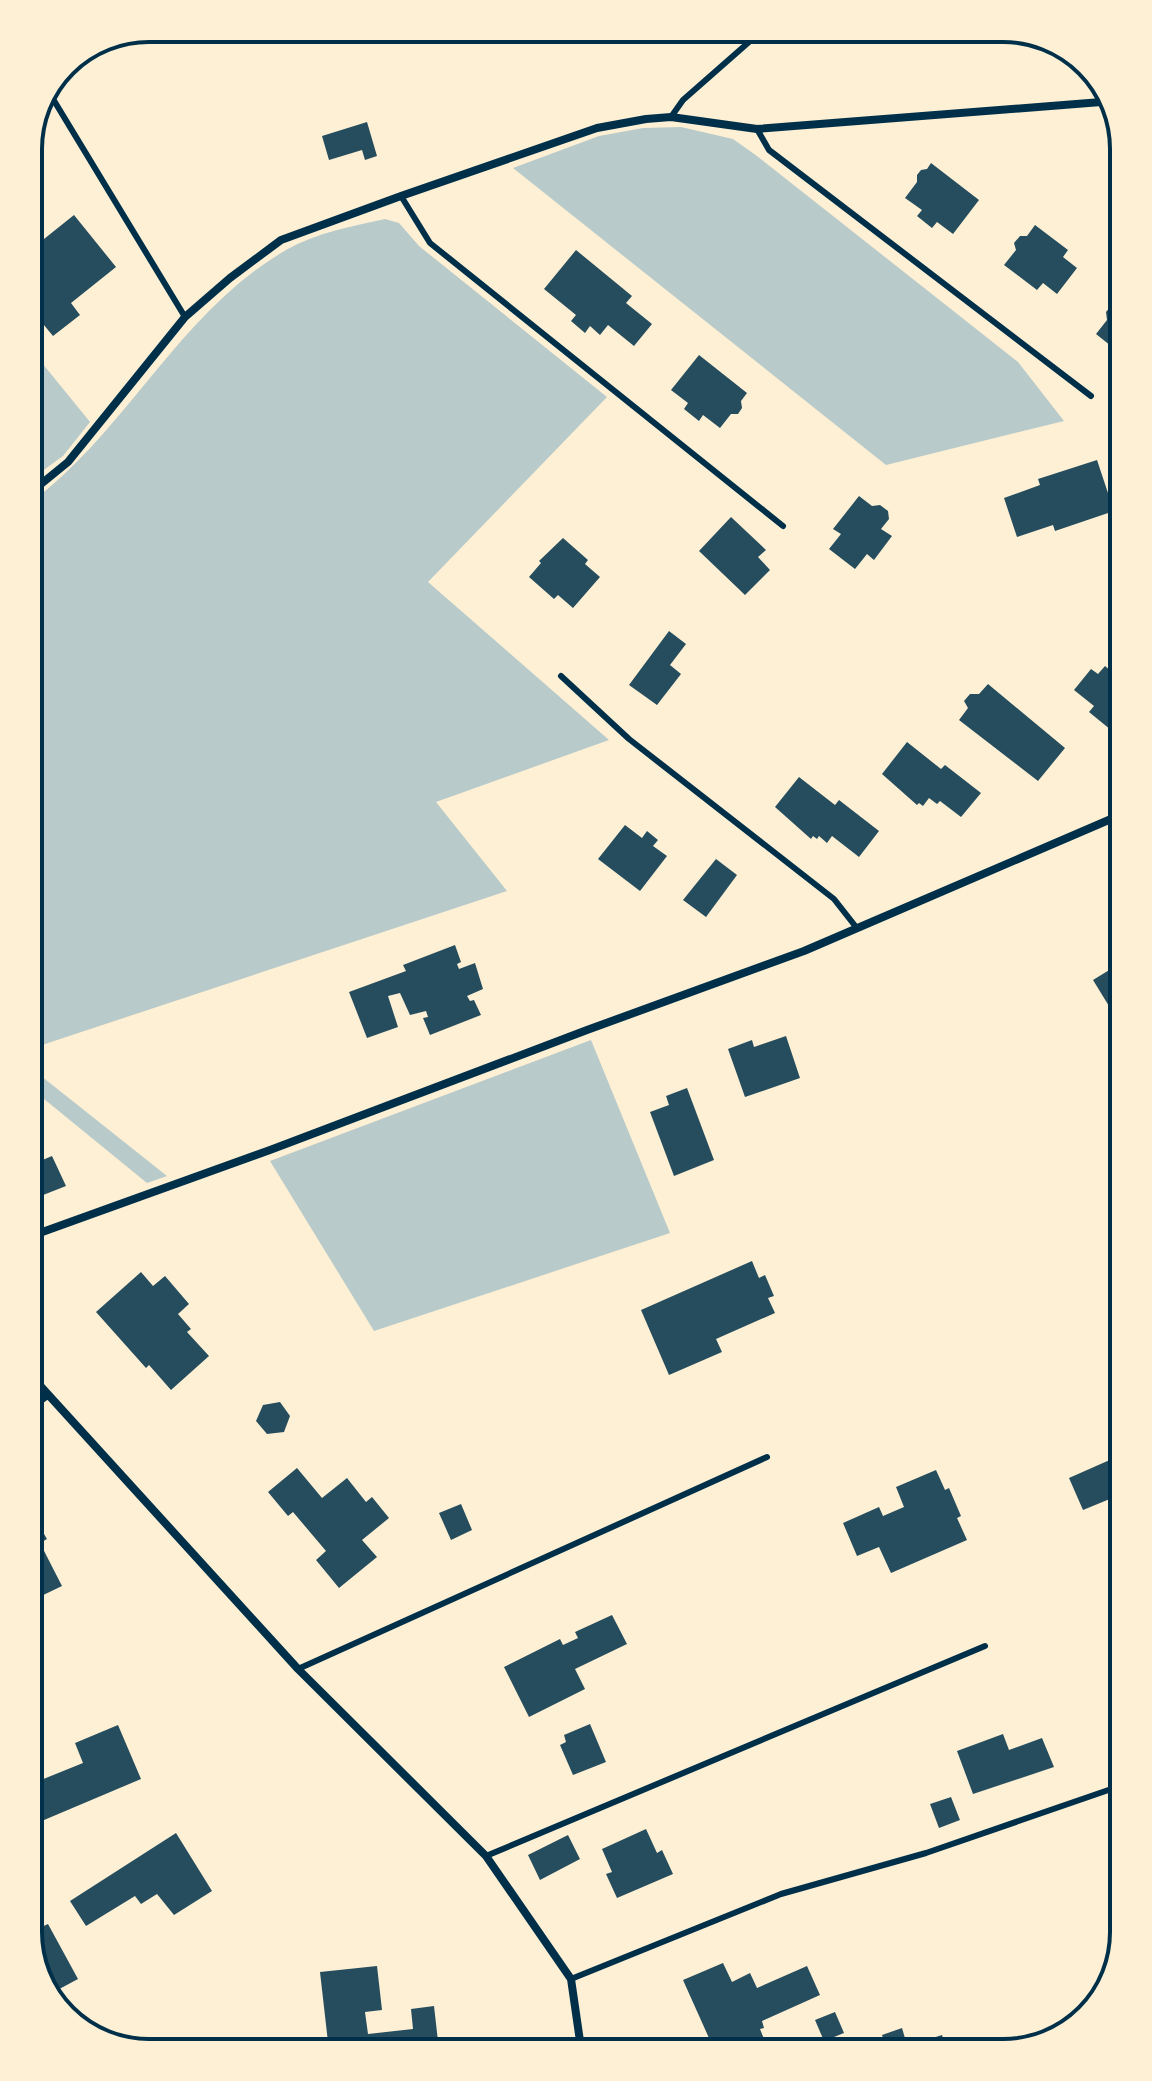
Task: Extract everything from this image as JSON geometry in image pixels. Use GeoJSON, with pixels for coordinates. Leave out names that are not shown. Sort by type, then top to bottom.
{"type":"FeatureCollection","features":[{"type":"Feature","properties":{"kind":"street"},"geometry":{"type":"LineString","coordinates":[[42,483],[68,462],[185,317],[230,278],[281,240],[401,196],[597,128],[671,117],[757,129],[1099,102]]}},
{"type":"Feature","properties":{"kind":"street"},"geometry":{"type":"LineString","coordinates":[[42,1232],[804,951],[1110,819]]}},
{"type":"Feature","properties":{"kind":"street"},"geometry":{"type":"LineString","coordinates":[[42,1388],[298,1669],[486,1856],[571,1979],[580,2039]]}},
{"type":"Feature","properties":{"kind":"lane"},"geometry":{"type":"LineString","coordinates":[[671,117],[683,100],[748,42]]}},
{"type":"Feature","properties":{"kind":"lane"},"geometry":{"type":"LineString","coordinates":[[54,100],[185,317]]}},
{"type":"Feature","properties":{"kind":"lane"},"geometry":{"type":"LineString","coordinates":[[757,129],[769,150],[1091,396]]}},
{"type":"Feature","properties":{"kind":"lane"},"geometry":{"type":"LineString","coordinates":[[401,196],[430,243],[783,526]]}},
{"type":"Feature","properties":{"kind":"lane"},"geometry":{"type":"LineString","coordinates":[[561,676],[629,739],[834,899],[856,927]]}},
{"type":"Feature","properties":{"kind":"lane"},"geometry":{"type":"LineString","coordinates":[[42,1400],[49,1395]]}},
{"type":"Feature","properties":{"kind":"lane"},"geometry":{"type":"LineString","coordinates":[[298,1669],[767,1457]]}},
{"type":"Feature","properties":{"kind":"lane"},"geometry":{"type":"LineString","coordinates":[[486,1856],[985,1646]]}},
{"type":"Feature","properties":{"kind":"lane"},"geometry":{"type":"LineString","coordinates":[[571,1979],[781,1894],[926,1853],[1110,1789]]}},
{"type":"Feature","properties":{"kind":"shaded area"},"geometry":{"type":"Polygon","coordinates":[[[681,127],[733,139],[757,156],[1018,362],[1064,421],[886,465],[513,168],[599,136],[643,128],[681,127]]]}},
{"type":"Feature","properties":{"kind":"shaded area"},"geometry":{"type":"Polygon","coordinates":[[[385,219],[399,223],[419,246],[607,397],[428,582],[609,740],[436,802],[507,891],[42,1045],[42,493],[96,441],[215,305],[248,276],[286,250],[334,231],[385,219]]]}},
{"type":"Feature","properties":{"kind":"shaded area"},"geometry":{"type":"Polygon","coordinates":[[[42,363],[90,422],[63,456],[42,471],[42,363]]]}},
{"type":"Feature","properties":{"kind":"shaded area"},"geometry":{"type":"Polygon","coordinates":[[[591,1040],[670,1233],[374,1331],[270,1161],[591,1040]]]}},
{"type":"Feature","properties":{"kind":"shaded area"},"geometry":{"type":"Polygon","coordinates":[[[42,1077],[167,1176],[147,1183],[42,1097],[42,1077]]]}},
{"type":"Feature","properties":{"kind":"building"},"geometry":{"type":"Polygon","coordinates":[[[367,122],[377,156],[365,160],[362,150],[329,160],[322,136],[367,122]]]}},
{"type":"Feature","properties":{"kind":"building"},"geometry":{"type":"Polygon","coordinates":[[[931,163],[979,200],[953,234],[937,222],[932,228],[917,216],[922,210],[905,198],[917,182],[917,175],[931,163]]]}},
{"type":"Feature","properties":{"kind":"building"},"geometry":{"type":"Polygon","coordinates":[[[74,215],[116,267],[71,303],[80,315],[53,336],[42,323],[42,241],[74,215]]]}},
{"type":"Feature","properties":{"kind":"building"},"geometry":{"type":"Polygon","coordinates":[[[1035,225],[1068,250],[1063,257],[1077,268],[1057,294],[1043,283],[1037,290],[1004,265],[1016,250],[1014,243],[1020,236],[1027,236],[1035,225]]]}},
{"type":"Feature","properties":{"kind":"building"},"geometry":{"type":"Polygon","coordinates":[[[576,250],[632,296],[626,303],[652,324],[634,346],[608,325],[600,335],[590,326],[585,333],[571,321],[576,315],[544,289],[576,250]]]}},
{"type":"Feature","properties":{"kind":"building"},"geometry":{"type":"Polygon","coordinates":[[[1110,307],[1110,345],[1096,334],[1107,320],[1106,312],[1110,307]]]}},
{"type":"Feature","properties":{"kind":"building"},"geometry":{"type":"Polygon","coordinates":[[[699,355],[747,393],[738,414],[731,414],[720,428],[703,415],[699,421],[684,409],[688,403],[671,390],[699,355]]]}},
{"type":"Feature","properties":{"kind":"building"},"geometry":{"type":"Polygon","coordinates":[[[1097,460],[1110,499],[1110,512],[1055,531],[1053,525],[1017,537],[1004,498],[1040,485],[1038,479],[1097,460]]]}},
{"type":"Feature","properties":{"kind":"building"},"geometry":{"type":"Polygon","coordinates":[[[859,496],[872,506],[880,505],[888,511],[889,519],[881,529],[892,536],[874,560],[867,554],[855,569],[829,549],[841,534],[833,529],[859,496]]]}},
{"type":"Feature","properties":{"kind":"building"},"geometry":{"type":"Polygon","coordinates":[[[731,517],[766,550],[758,557],[770,570],[745,595],[699,551],[731,517]]]}},
{"type":"Feature","properties":{"kind":"building"},"geometry":{"type":"Polygon","coordinates":[[[563,538],[588,560],[585,564],[600,577],[573,608],[558,595],[554,599],[529,577],[541,563],[539,561],[563,538]]]}},
{"type":"Feature","properties":{"kind":"building"},"geometry":{"type":"Polygon","coordinates":[[[669,631],[686,644],[670,665],[681,674],[657,705],[629,685],[669,631]]]}},
{"type":"Feature","properties":{"kind":"building"},"geometry":{"type":"Polygon","coordinates":[[[1105,666],[1110,670],[1110,729],[1089,712],[1094,706],[1074,690],[1091,669],[1098,674],[1105,666]]]}},
{"type":"Feature","properties":{"kind":"building"},"geometry":{"type":"Polygon","coordinates":[[[988,684],[1065,748],[1038,781],[959,720],[968,708],[964,701],[970,694],[979,694],[988,684]]]}},
{"type":"Feature","properties":{"kind":"building"},"geometry":{"type":"Polygon","coordinates":[[[907,742],[941,769],[945,765],[981,793],[961,817],[940,801],[937,804],[929,798],[923,806],[917,805],[882,774],[907,742]]]}},
{"type":"Feature","properties":{"kind":"building"},"geometry":{"type":"Polygon","coordinates":[[[799,777],[835,805],[839,800],[879,831],[859,857],[832,836],[827,843],[819,836],[811,839],[775,807],[799,777]]]}},
{"type":"Feature","properties":{"kind":"building"},"geometry":{"type":"Polygon","coordinates":[[[625,825],[642,838],[647,831],[658,840],[653,846],[667,856],[640,891],[598,859],[625,825]]]}},
{"type":"Feature","properties":{"kind":"building"},"geometry":{"type":"Polygon","coordinates":[[[716,859],[737,875],[706,917],[683,900],[716,859]]]}},
{"type":"Feature","properties":{"kind":"building"},"geometry":{"type":"Polygon","coordinates":[[[455,945],[461,962],[457,964],[459,969],[475,963],[483,989],[467,996],[470,1001],[474,1000],[481,1015],[430,1035],[423,1018],[428,1017],[426,1011],[410,1015],[400,993],[388,996],[398,1027],[367,1038],[349,992],[406,971],[403,965],[455,945]]]}},
{"type":"Feature","properties":{"kind":"building"},"geometry":{"type":"Polygon","coordinates":[[[1110,970],[1110,1008],[1093,980],[1110,970]]]}},
{"type":"Feature","properties":{"kind":"building"},"geometry":{"type":"Polygon","coordinates":[[[786,1036],[800,1078],[745,1097],[728,1049],[752,1040],[754,1047],[786,1036]]]}},
{"type":"Feature","properties":{"kind":"building"},"geometry":{"type":"Polygon","coordinates":[[[687,1088],[714,1160],[674,1176],[650,1112],[669,1105],[666,1096],[687,1088]]]}},
{"type":"Feature","properties":{"kind":"building"},"geometry":{"type":"Polygon","coordinates":[[[52,1156],[66,1186],[42,1195],[42,1160],[52,1156]]]}},
{"type":"Feature","properties":{"kind":"building"},"geometry":{"type":"Polygon","coordinates":[[[752,1261],[759,1278],[765,1275],[774,1296],[768,1298],[775,1313],[716,1339],[722,1352],[669,1375],[641,1310],[752,1261]]]}},
{"type":"Feature","properties":{"kind":"building"},"geometry":{"type":"Polygon","coordinates":[[[141,1272],[153,1286],[165,1276],[189,1304],[178,1314],[191,1329],[187,1332],[209,1356],[171,1390],[149,1365],[146,1368],[96,1312],[141,1272]]]}},
{"type":"Feature","properties":{"kind":"building"},"geometry":{"type":"Polygon","coordinates":[[[280,1402],[290,1416],[284,1432],[267,1434],[256,1421],[263,1405],[280,1402]]]}},
{"type":"Feature","properties":{"kind":"building"},"geometry":{"type":"Polygon","coordinates":[[[1110,1460],[1110,1499],[1083,1510],[1069,1478],[1110,1460]]]}},
{"type":"Feature","properties":{"kind":"building"},"geometry":{"type":"Polygon","coordinates":[[[297,1468],[322,1498],[347,1478],[366,1502],[372,1497],[389,1518],[362,1540],[377,1557],[339,1588],[316,1560],[326,1551],[293,1512],[288,1516],[268,1492],[297,1468]]]}},
{"type":"Feature","properties":{"kind":"building"},"geometry":{"type":"Polygon","coordinates":[[[936,1470],[945,1490],[949,1488],[967,1540],[891,1573],[879,1547],[857,1556],[843,1523],[879,1507],[883,1516],[904,1507],[896,1487],[936,1470]]]}},
{"type":"Feature","properties":{"kind":"building"},"geometry":{"type":"Polygon","coordinates":[[[461,1504],[472,1530],[451,1540],[439,1513],[461,1504]]]}},
{"type":"Feature","properties":{"kind":"building"},"geometry":{"type":"Polygon","coordinates":[[[42,1547],[62,1586],[42,1596],[42,1547]]]}},
{"type":"Feature","properties":{"kind":"building"},"geometry":{"type":"Polygon","coordinates":[[[612,1615],[627,1644],[575,1669],[585,1689],[529,1717],[504,1667],[560,1639],[563,1645],[578,1638],[575,1632],[612,1615]]]}},
{"type":"Feature","properties":{"kind":"building"},"geometry":{"type":"Polygon","coordinates":[[[590,1724],[606,1762],[573,1775],[560,1745],[566,1742],[564,1735],[590,1724]]]}},
{"type":"Feature","properties":{"kind":"building"},"geometry":{"type":"Polygon","coordinates":[[[118,1725],[141,1779],[42,1821],[42,1780],[83,1763],[75,1743],[118,1725]]]}},
{"type":"Feature","properties":{"kind":"building"},"geometry":{"type":"Polygon","coordinates":[[[1003,1734],[1009,1750],[1042,1738],[1054,1767],[973,1794],[957,1751],[1003,1734]]]}},
{"type":"Feature","properties":{"kind":"building"},"geometry":{"type":"Polygon","coordinates":[[[951,1797],[960,1820],[939,1828],[930,1804],[951,1797]]]}},
{"type":"Feature","properties":{"kind":"building"},"geometry":{"type":"Polygon","coordinates":[[[646,1829],[657,1853],[662,1850],[673,1874],[617,1898],[606,1874],[612,1872],[602,1849],[646,1829]]]}},
{"type":"Feature","properties":{"kind":"building"},"geometry":{"type":"Polygon","coordinates":[[[176,1833],[212,1891],[174,1915],[157,1894],[141,1904],[135,1896],[86,1926],[70,1901],[176,1833]]]}},
{"type":"Feature","properties":{"kind":"building"},"geometry":{"type":"Polygon","coordinates":[[[568,1835],[580,1859],[540,1880],[528,1855],[568,1835]]]}},
{"type":"Feature","properties":{"kind":"building"},"geometry":{"type":"Polygon","coordinates":[[[48,1924],[78,1979],[59,1989],[44,1953],[42,1927],[48,1924]]]}},
{"type":"Feature","properties":{"kind":"building"},"geometry":{"type":"Polygon","coordinates":[[[723,1963],[732,1982],[750,1973],[757,1988],[807,1966],[820,1995],[762,2021],[764,2028],[760,2029],[764,2039],[709,2039],[683,1980],[723,1963]]]}},
{"type":"Feature","properties":{"kind":"building"},"geometry":{"type":"Polygon","coordinates":[[[377,1966],[382,2010],[365,2012],[368,2034],[413,2029],[411,2009],[434,2006],[438,2039],[328,2039],[320,1972],[377,1966]]]}},
{"type":"Feature","properties":{"kind":"building"},"geometry":{"type":"Polygon","coordinates":[[[835,2012],[844,2033],[823,2039],[815,2020],[835,2012]]]}},
{"type":"Feature","properties":{"kind":"building"},"geometry":{"type":"Polygon","coordinates":[[[902,2028],[905,2039],[883,2039],[882,2035],[902,2028]]]}}]}
